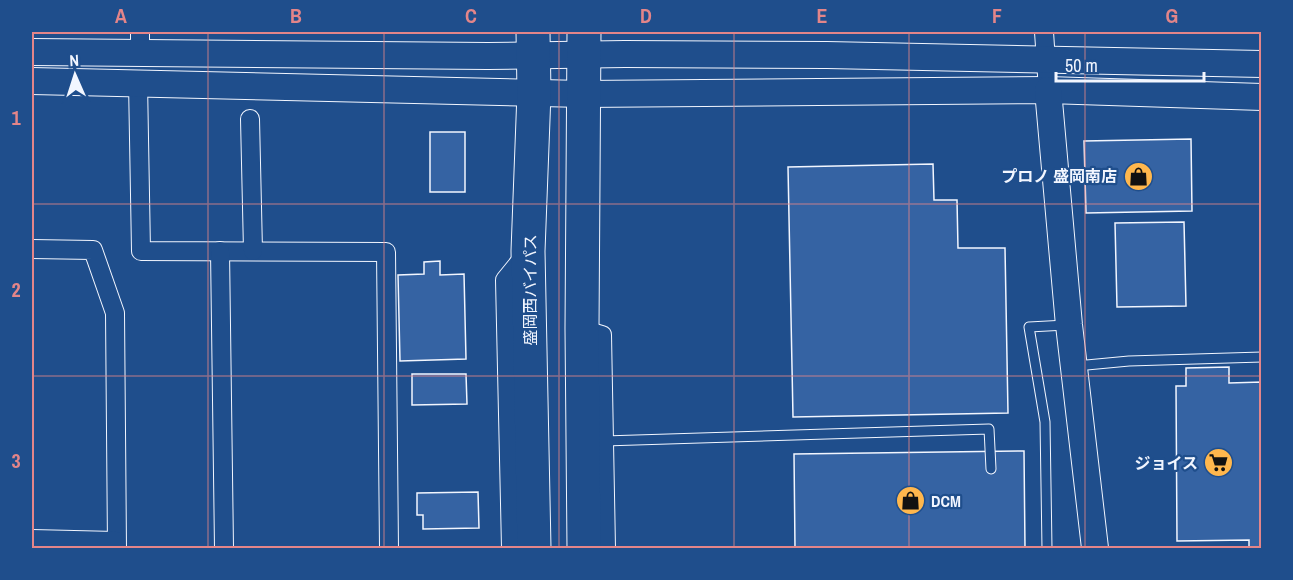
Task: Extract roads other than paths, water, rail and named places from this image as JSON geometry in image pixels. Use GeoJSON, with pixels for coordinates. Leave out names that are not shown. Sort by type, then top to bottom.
{"type":"FeatureCollection","features":[{"type":"Feature","properties":{"kind":"highway","name":"盛岡西バイパス"},"geometry":{"type":"LineString","coordinates":[[534,43],[528,251],[534,549]]}},
{"type":"Feature","properties":{"kind":"highway"},"geometry":{"type":"LineString","coordinates":[[584,43],[582,329],[584,549]]}},
{"type":"Feature","properties":{"kind":"street"},"geometry":{"type":"LineString","coordinates":[[1044,32],[1044,61],[1073,366],[1095,549]]}},
{"type":"Feature","properties":{"kind":"street"},"geometry":{"type":"LineString","coordinates":[[32,52],[140,43],[584,43],[827,55],[1262,64]]}},
{"type":"Feature","properties":{"kind":"street"},"geometry":{"type":"LineString","coordinates":[[32,81],[583,94],[1048,90],[1262,97]]}},
{"type":"Feature","properties":{"kind":"street"},"geometry":{"type":"LineString","coordinates":[[138,82],[141,251],[386,252],[389,549]]}},
{"type":"Feature","properties":{"kind":"street"},"geometry":{"type":"LineString","coordinates":[[250,119],[253,251]]}},
{"type":"Feature","properties":{"kind":"street"},"geometry":{"type":"LineString","coordinates":[[32,249],[93,250],[115,313],[117,545],[32,539]]}},
{"type":"Feature","properties":{"kind":"street"},"geometry":{"type":"LineString","coordinates":[[220,251],[224,549]]}},
{"type":"Feature","properties":{"kind":"street"},"geometry":{"type":"LineString","coordinates":[[511,549],[505,280],[528,251]]}},
{"type":"Feature","properties":{"kind":"street"},"geometry":{"type":"LineString","coordinates":[[582,329],[602,335],[606,549]]}},
{"type":"Feature","properties":{"kind":"lane"},"geometry":{"type":"LineString","coordinates":[[1047,549],[1045,422],[1029,327],[1069,325]]}},
{"type":"Feature","properties":{"kind":"lane"},"geometry":{"type":"LineString","coordinates":[[1073,366],[1129,361],[1262,357]]}},
{"type":"Feature","properties":{"kind":"lane"},"geometry":{"type":"LineString","coordinates":[[604,441],[989,429],[991,469]]}},
{"type":"Feature","properties":{"kind":"place","name":"プロノ 盛岡南店"},"geometry":{"type":"Point","coordinates":[1138,176]}},
{"type":"Feature","properties":{"kind":"place","name":"ジョイス"},"geometry":{"type":"Point","coordinates":[1219,463]}},
{"type":"Feature","properties":{"kind":"place","name":"DCM"},"geometry":{"type":"Point","coordinates":[910,501]}}]}
